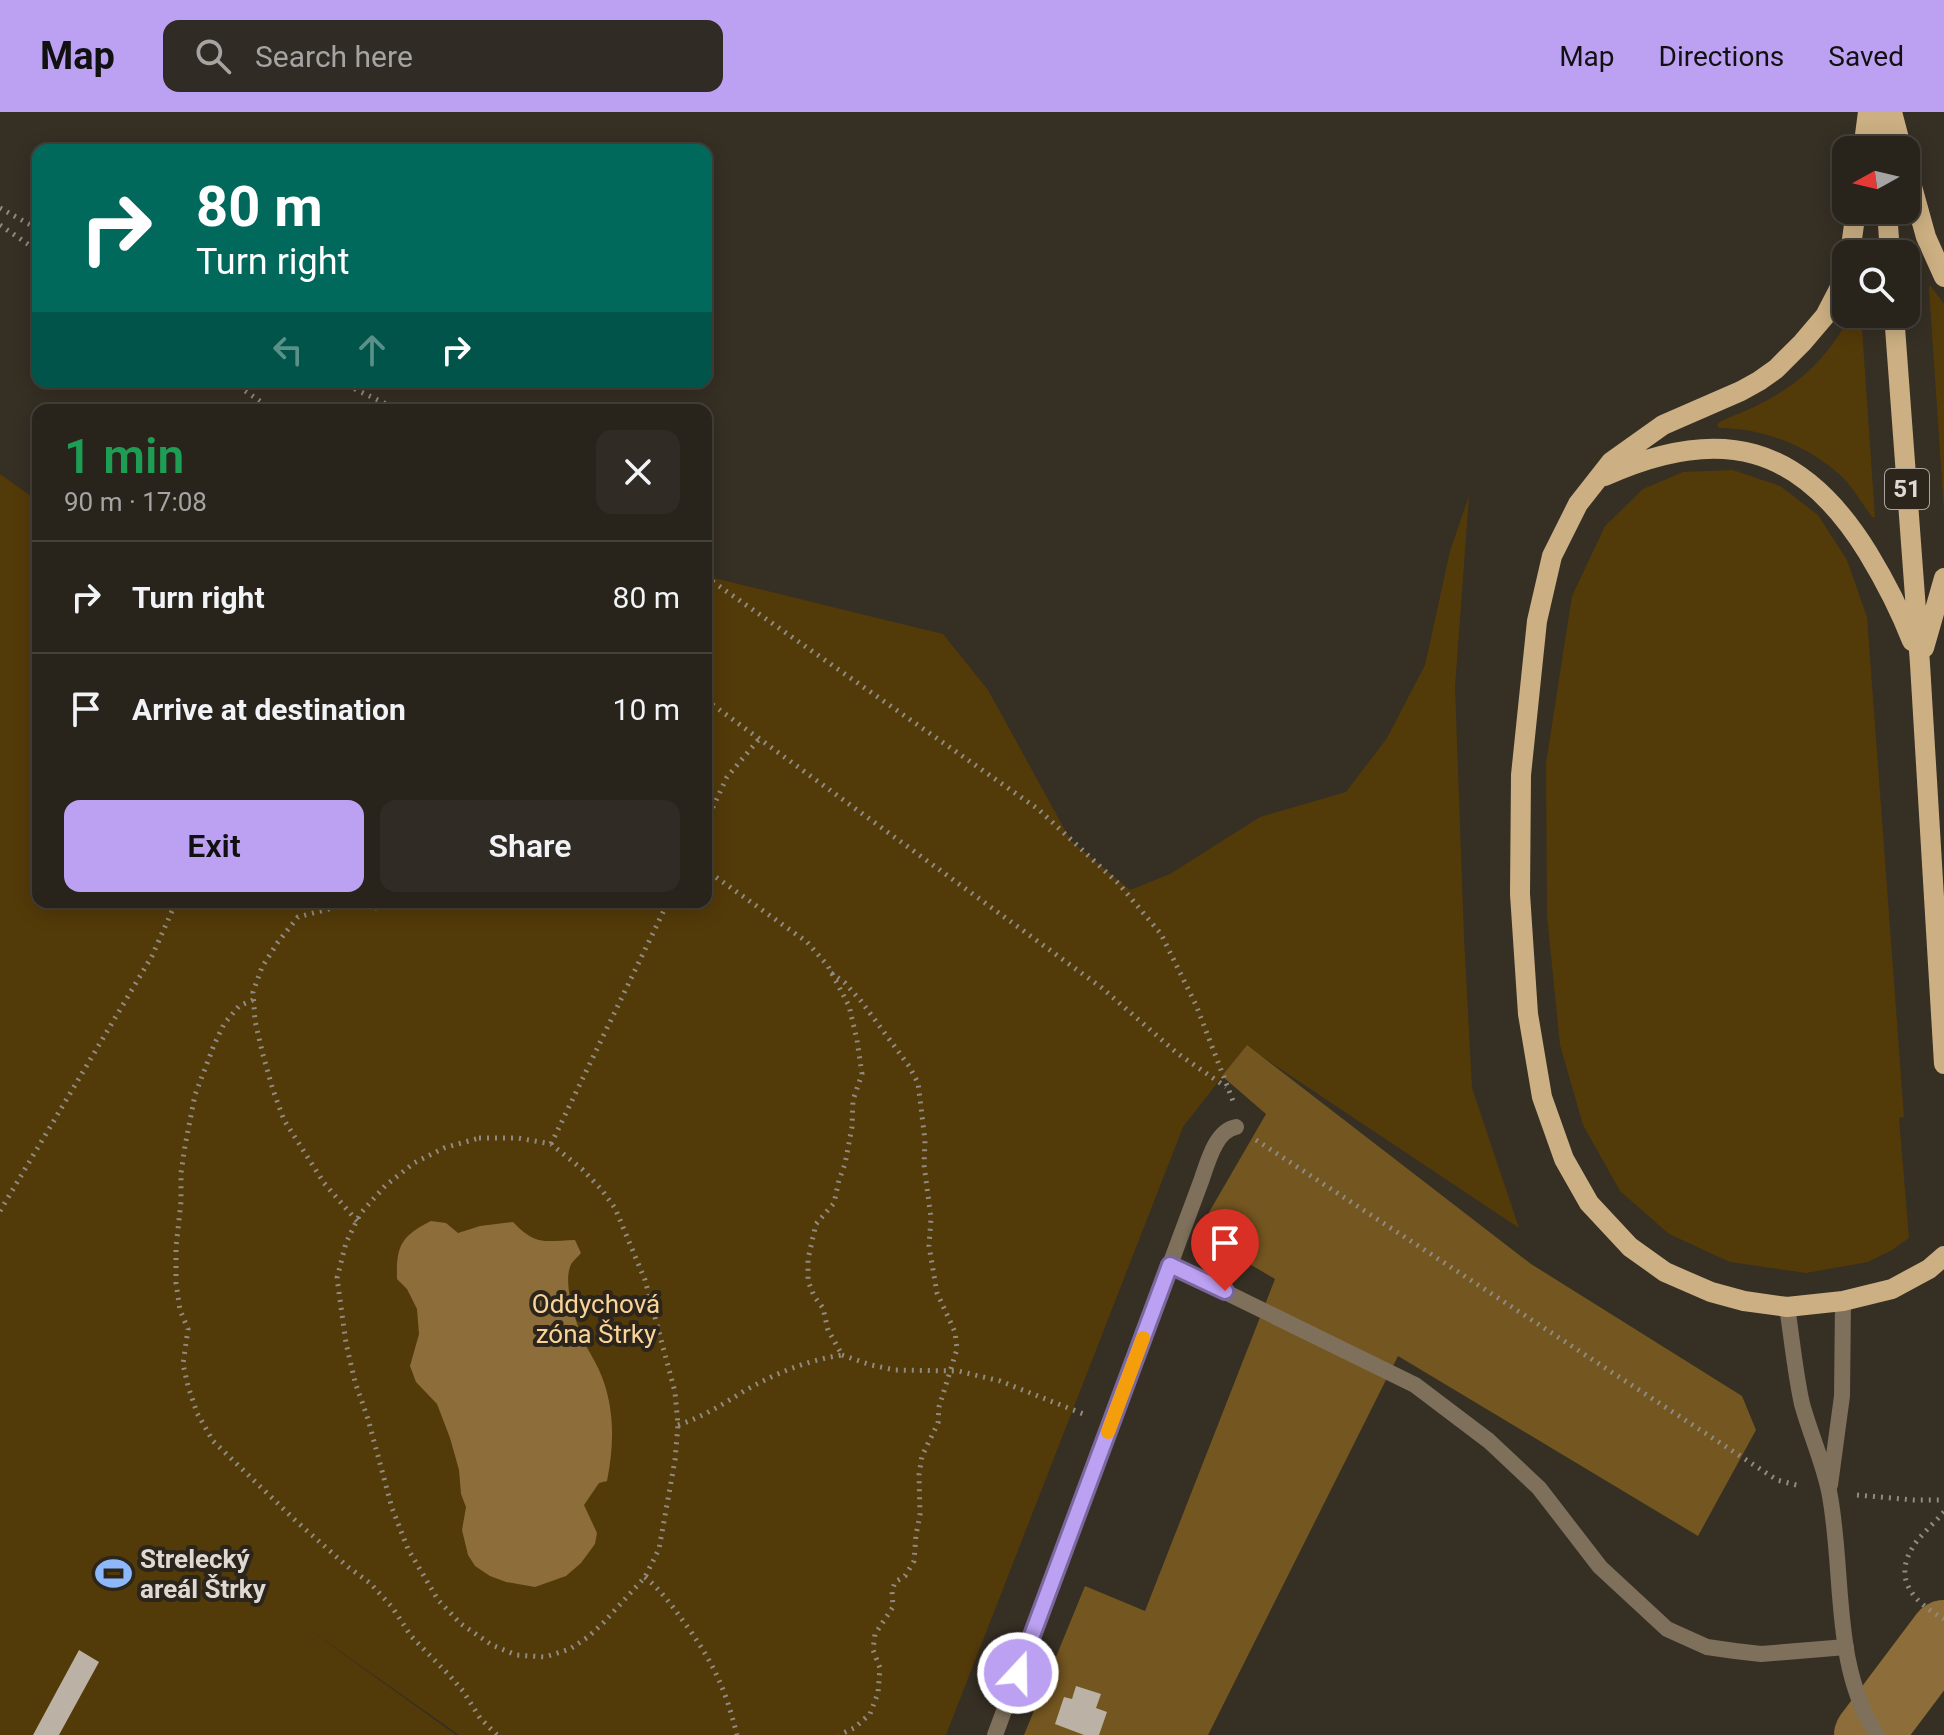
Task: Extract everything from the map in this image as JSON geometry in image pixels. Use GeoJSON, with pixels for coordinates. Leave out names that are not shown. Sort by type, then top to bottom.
{"type":"FeatureCollection","features":[{"type":"Feature","properties":{"kind":"main road"},"geometry":{"type":"LineString","coordinates":[[1865,136],[1868,112]]}},
{"type":"Feature","properties":{"kind":"main road"},"geometry":{"type":"LineString","coordinates":[[1880,112],[1881,136]]}},
{"type":"Feature","properties":{"kind":"main road"},"geometry":{"type":"LineString","coordinates":[[1892,112],[1898,136]]}},
{"type":"Feature","properties":{"kind":"main road"},"geometry":{"type":"LineString","coordinates":[[1920,215],[1944,277]]}},
{"type":"Feature","properties":{"kind":"main road"},"geometry":{"type":"LineString","coordinates":[[1832,302],[1815,330],[1776,369],[1741,391],[1663,425],[1611,462],[1578,504],[1552,556],[1537,621],[1521,775],[1521,909],[1528,1014],[1542,1097],[1564,1159],[1589,1203],[1630,1247],[1665,1272],[1711,1292],[1744,1301],[1787,1307],[1843,1301],[1892,1289],[1929,1269],[1944,1256]]}},
{"type":"Feature","properties":{"kind":"main road","name":"51"},"geometry":{"type":"LineString","coordinates":[[1895,328],[1920,664],[1944,1064]]}},
{"type":"Feature","properties":{"kind":"main road"},"geometry":{"type":"LineString","coordinates":[[1597,479],[1676,451],[1704,448],[1779,462],[1811,483],[1854,532],[1894,597],[1920,664]]}},
{"type":"Feature","properties":{"kind":"main road"},"geometry":{"type":"LineString","coordinates":[[1920,664],[1944,578]]}},
{"type":"Feature","properties":{"kind":"street"},"geometry":{"type":"LineString","coordinates":[[995,1735],[1200,1184],[1217,1143],[1224,1132],[1236,1127]]}},
{"type":"Feature","properties":{"kind":"street"},"geometry":{"type":"LineString","coordinates":[[1170,1265],[1415,1385],[1489,1441],[1539,1488],[1600,1567],[1667,1629],[1707,1647],[1761,1654],[1846,1647]]}},
{"type":"Feature","properties":{"kind":"street"},"geometry":{"type":"LineString","coordinates":[[1829,1491],[1842,1396],[1843,1301]]}},
{"type":"Feature","properties":{"kind":"street"},"geometry":{"type":"LineString","coordinates":[[1787,1307],[1802,1402],[1829,1491],[1846,1647],[1854,1689],[1877,1735]]}},
{"type":"Feature","properties":{"kind":"path"},"geometry":{"type":"LineString","coordinates":[[0,208],[32,226]]}},
{"type":"Feature","properties":{"kind":"path"},"geometry":{"type":"LineString","coordinates":[[0,225],[32,247]]}},
{"type":"Feature","properties":{"kind":"path"},"geometry":{"type":"LineString","coordinates":[[241,388],[264,404]]}},
{"type":"Feature","properties":{"kind":"path"},"geometry":{"type":"LineString","coordinates":[[353,388],[386,404]]}},
{"type":"Feature","properties":{"kind":"path"},"geometry":{"type":"LineString","coordinates":[[712,581],[1038,809],[1119,884],[1161,934],[1196,1005],[1227,1087],[1177,1053],[1102,988],[712,704]]}},
{"type":"Feature","properties":{"kind":"path"},"geometry":{"type":"LineString","coordinates":[[712,809],[727,777],[759,739]]}},
{"type":"Feature","properties":{"kind":"path"},"geometry":{"type":"LineString","coordinates":[[712,874],[807,942],[828,966],[849,1006],[862,1074],[853,1100],[852,1127],[834,1203],[816,1224],[808,1259],[808,1281],[842,1355]]}},
{"type":"Feature","properties":{"kind":"path"},"geometry":{"type":"LineString","coordinates":[[0,1211],[152,956],[173,908]]}},
{"type":"Feature","properties":{"kind":"path"},"geometry":{"type":"LineString","coordinates":[[332,908],[298,917],[262,967],[253,1000],[263,1055],[284,1120],[324,1183],[357,1221]]}},
{"type":"Feature","properties":{"kind":"path"},"geometry":{"type":"LineString","coordinates":[[551,1144],[665,908]]}},
{"type":"Feature","properties":{"kind":"path"},"geometry":{"type":"LineString","coordinates":[[831,973],[861,1001],[918,1083],[931,1218],[929,1246],[937,1293],[955,1332],[957,1349],[939,1407],[938,1423],[922,1456],[920,1515],[914,1561],[905,1576],[895,1582],[893,1607],[875,1634],[873,1650],[880,1668],[878,1693],[870,1714],[854,1728],[839,1735]]}},
{"type":"Feature","properties":{"kind":"path"},"geometry":{"type":"LineString","coordinates":[[253,1000],[239,1006],[224,1024],[214,1045],[195,1095],[185,1146],[176,1283],[180,1310],[188,1329],[183,1364],[188,1386],[197,1413],[213,1441],[296,1521],[370,1583],[392,1607],[411,1636],[463,1691],[480,1718],[497,1735]]}},
{"type":"Feature","properties":{"kind":"path"},"geometry":{"type":"LineString","coordinates":[[1236,1127],[1777,1480],[1801,1487]]}},
{"type":"Feature","properties":{"kind":"path"},"geometry":{"type":"LineString","coordinates":[[479,1138],[518,1138],[551,1144],[582,1169],[615,1208],[645,1280],[675,1392],[678,1425],[659,1549],[645,1577],[588,1637],[570,1649],[545,1657],[516,1655],[492,1645],[461,1624],[438,1600],[408,1549],[392,1508],[355,1382],[337,1278],[346,1243],[360,1214],[385,1186],[414,1163],[444,1148],[479,1138]]}},
{"type":"Feature","properties":{"kind":"path"},"geometry":{"type":"LineString","coordinates":[[678,1425],[699,1418],[746,1390],[797,1366],[817,1358],[842,1355],[895,1370],[950,1371],[1000,1381],[1110,1426]]}},
{"type":"Feature","properties":{"kind":"path"},"geometry":{"type":"LineString","coordinates":[[1864,1496],[1944,1500]]}},
{"type":"Feature","properties":{"kind":"path"},"geometry":{"type":"LineString","coordinates":[[1944,1512],[1916,1542],[1905,1572],[1908,1589],[1919,1603],[1944,1619]]}},
{"type":"Feature","properties":{"kind":"path"},"geometry":{"type":"LineString","coordinates":[[645,1577],[662,1591],[711,1661],[729,1702],[737,1735]]}},
{"type":"Feature","properties":{"kind":"green space"},"geometry":{"type":"Polygon","coordinates":[[[1930,285],[1944,304],[1944,511],[1929,289],[1930,285]]]}},
{"type":"Feature","properties":{"kind":"green space"},"geometry":{"type":"Polygon","coordinates":[[[1843,328],[1862,328],[1875,517],[1847,482],[1805,450],[1771,436],[1719,428],[1717,425],[1797,381],[1843,328]]]}},
{"type":"Feature","properties":{"kind":"green space"},"geometry":{"type":"Polygon","coordinates":[[[1733,470],[1780,486],[1818,515],[1847,560],[1867,617],[1904,1117],[1899,1118],[1909,1238],[1868,1262],[1806,1273],[1730,1262],[1669,1234],[1620,1191],[1583,1125],[1560,1045],[1547,916],[1546,763],[1572,596],[1605,526],[1643,489],[1683,472],[1733,470]]]}},
{"type":"Feature","properties":{"kind":"green space","name":"Oddychová zóna Štrky"},"geometry":{"type":"Polygon","coordinates":[[[0,474],[32,497],[32,908],[712,908],[712,577],[943,634],[988,690],[1071,841],[1130,890],[1170,874],[1260,817],[1346,792],[1387,738],[1425,665],[1450,551],[1469,496],[1455,687],[1472,1088],[1519,1228],[1246,1046],[1183,1127],[946,1735],[459,1735],[300,1623],[456,1735],[0,1735],[0,474]]]}},
{"type":"Feature","properties":{"kind":"shaded area"},"geometry":{"type":"Polygon","coordinates":[[[1247,1045],[1531,1264],[1742,1396],[1756,1430],[1698,1536],[1398,1356],[1208,1735],[1024,1735],[1085,1586],[1145,1611],[1275,1279],[1197,1233],[1266,1114],[1222,1076],[1247,1045]]]}},
{"type":"Feature","properties":{"kind":"shaded area"},"geometry":{"type":"Polygon","coordinates":[[[431,1221],[446,1223],[458,1233],[480,1226],[513,1222],[535,1239],[575,1240],[581,1253],[570,1267],[568,1285],[578,1327],[600,1373],[609,1403],[612,1442],[609,1468],[607,1481],[599,1483],[584,1505],[597,1533],[595,1544],[566,1576],[535,1587],[490,1576],[475,1566],[468,1555],[462,1530],[466,1507],[450,1438],[437,1404],[416,1382],[410,1366],[419,1334],[417,1309],[407,1289],[397,1279],[399,1250],[407,1237],[431,1221]]]}},
{"type":"Feature","properties":{"kind":"building"},"geometry":{"type":"Polygon","coordinates":[[[79,1650],[99,1662],[59,1735],[33,1735],[79,1650]]]}},
{"type":"Feature","properties":{"kind":"building"},"geometry":{"type":"Polygon","coordinates":[[[1076,1686],[1101,1694],[1096,1708],[1107,1712],[1099,1735],[1084,1735],[1055,1724],[1064,1697],[1072,1699],[1076,1686]]]}},
{"type":"Feature","properties":{"kind":"waterway"},"geometry":{"type":"LineString","coordinates":[[1868,1735],[1944,1634]]}},
{"type":"Feature","properties":{"kind":"slow traffic"},"geometry":{"type":"LineString","coordinates":[[1108,1432],[1143,1338]]}},
{"type":"Feature","properties":{"kind":"place","name":"Strelecký areál Štrky"},"geometry":{"type":"Point","coordinates":[114,1574]}},
{"type":"Feature","properties":{"kind":"route"},"geometry":{"type":"LineString","coordinates":[[1018,1673],[1170,1265],[1225,1291]]}}]}
